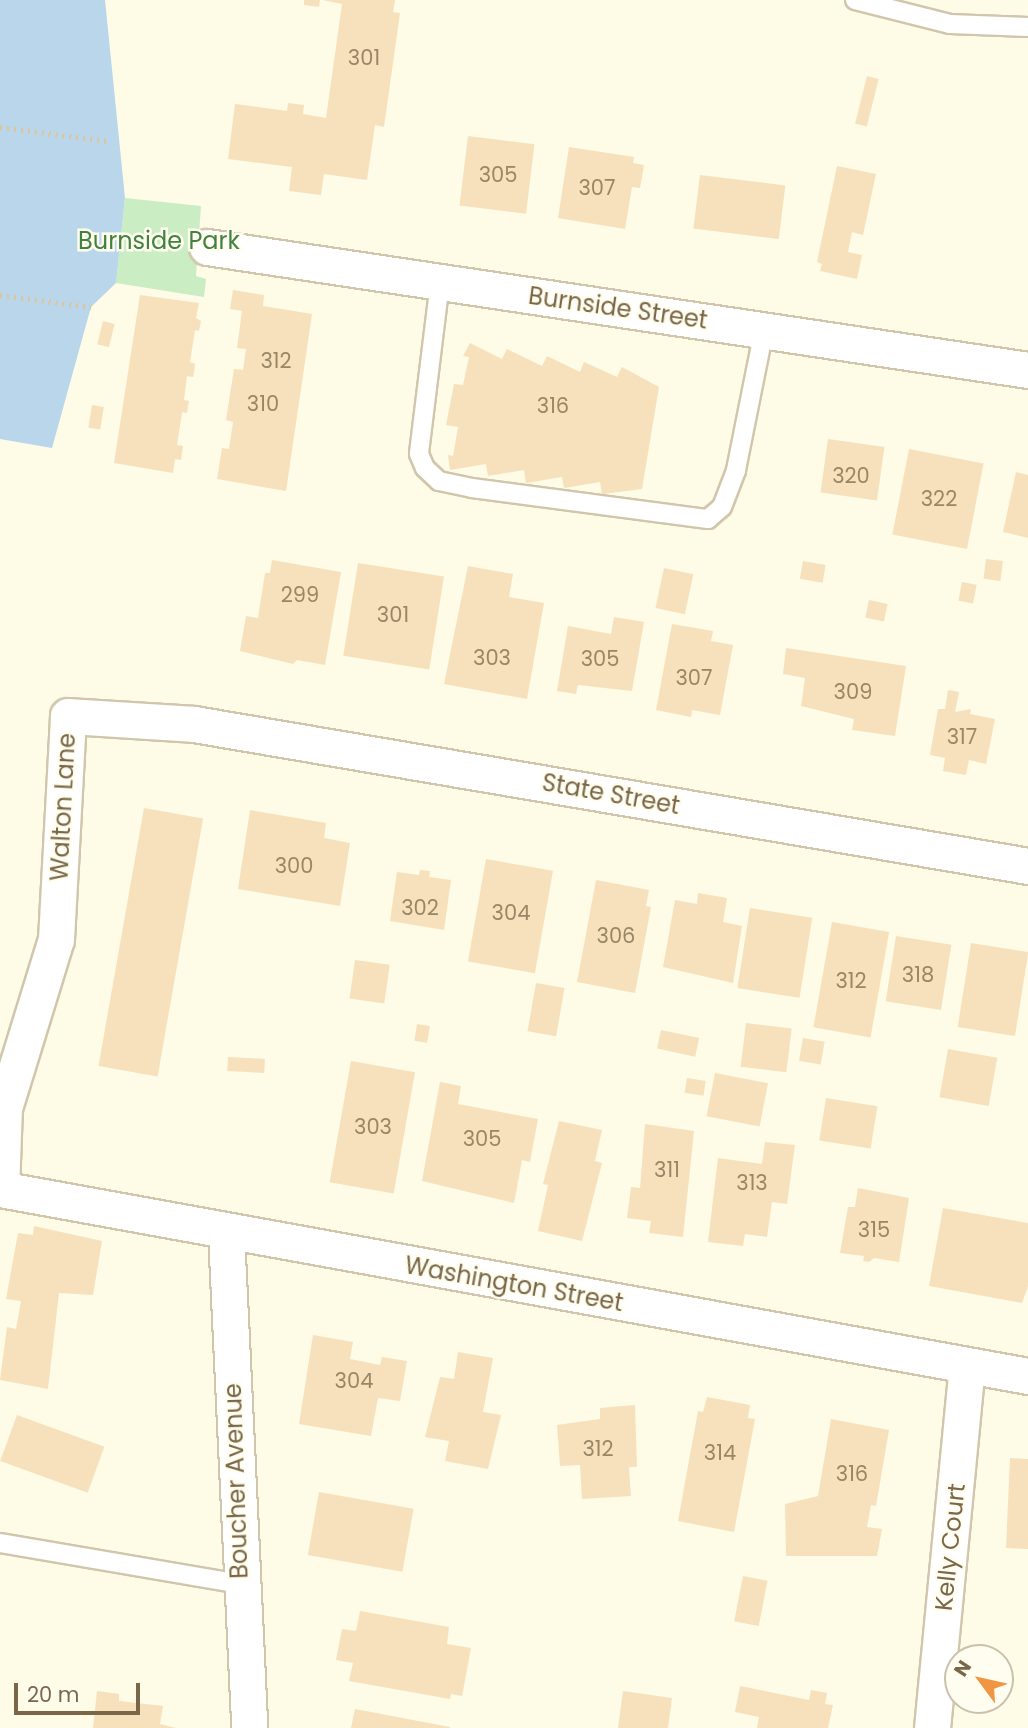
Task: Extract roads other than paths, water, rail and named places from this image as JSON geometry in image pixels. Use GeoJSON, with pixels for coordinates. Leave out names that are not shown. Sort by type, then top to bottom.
{"type":"FeatureCollection","features":[{"type":"Feature","properties":{"kind":"street","name":"Burnside Street"},"geometry":{"type":"LineString","coordinates":[[207,247],[1028,370]]}},
{"type":"Feature","properties":{"kind":"street","name":"Walton Lane"},"geometry":{"type":"LineString","coordinates":[[0,1189],[4,1108],[56,939],[68,716],[194,723]]}},
{"type":"Feature","properties":{"kind":"street","name":"State Street"},"geometry":{"type":"LineString","coordinates":[[194,723],[1028,866]]}},
{"type":"Feature","properties":{"kind":"street","name":"Washington Street"},"geometry":{"type":"LineString","coordinates":[[0,1189],[226,1233],[1028,1376]]}},
{"type":"Feature","properties":{"kind":"street","name":"Boucher Avenue"},"geometry":{"type":"LineString","coordinates":[[226,1233],[240,1584],[249,1728]]}},
{"type":"Feature","properties":{"kind":"street","name":"Kelly Court"},"geometry":{"type":"LineString","coordinates":[[932,1728],[967,1366]]}},
{"type":"Feature","properties":{"kind":"lane"},"geometry":{"type":"LineString","coordinates":[[855,0],[950,24],[1028,27]]}},
{"type":"Feature","properties":{"kind":"lane"},"geometry":{"type":"LineString","coordinates":[[440,282],[419,454],[425,468],[439,481],[708,519],[722,507],[736,470],[764,330]]}},
{"type":"Feature","properties":{"kind":"lane"},"geometry":{"type":"LineString","coordinates":[[0,1543],[240,1584]]}},
{"type":"Feature","properties":{"kind":"water"},"geometry":{"type":"Polygon","coordinates":[[[0,0],[105,0],[125,198],[116,283],[91,307],[52,448],[0,439],[0,0]]]}},
{"type":"Feature","properties":{"kind":"park label","name":"Burnside Park"},"geometry":{"type":"Point","coordinates":[159,241]}}]}
